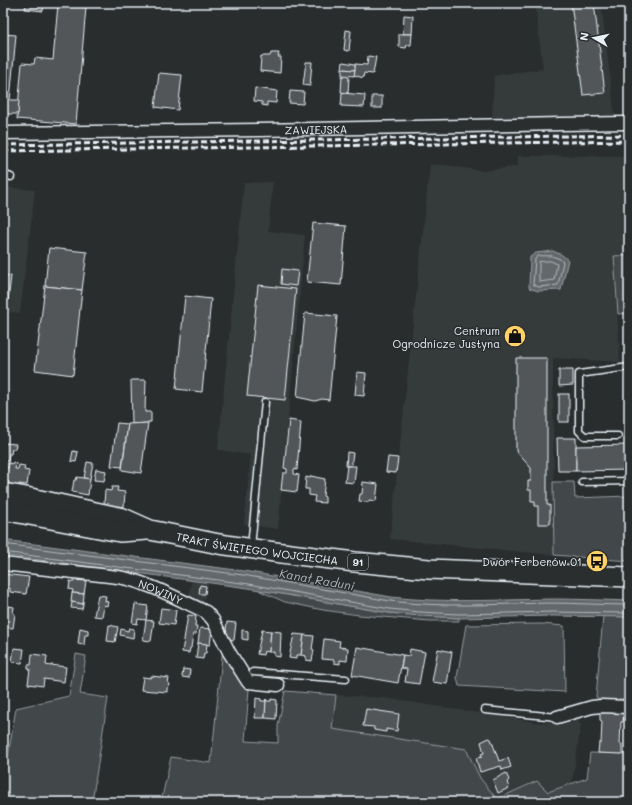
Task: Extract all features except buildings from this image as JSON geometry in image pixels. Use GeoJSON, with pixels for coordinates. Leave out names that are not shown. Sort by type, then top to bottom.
{"type":"FeatureCollection","features":[{"type":"Feature","properties":{"kind":"main road","name":"TRAKT ŚWIĘTEGO WOJCIECHA"},"geometry":{"type":"LineString","coordinates":[[3,493],[26,496],[123,518],[150,530],[219,544],[349,561],[429,569],[629,577]]}},
{"type":"Feature","properties":{"kind":"main road","name":"TRAKT ŚWIĘTEGO WOJCIECHA"},"geometry":{"type":"LineString","coordinates":[[3,510],[120,532],[150,530]]}},
{"type":"Feature","properties":{"kind":"street","name":"ZAWIEJSKA"},"geometry":{"type":"LineString","coordinates":[[3,133],[629,123]]}},
{"type":"Feature","properties":{"kind":"street","name":"NOWINY"},"geometry":{"type":"LineString","coordinates":[[3,564],[129,579],[145,584],[206,612],[213,620],[229,652],[248,682],[266,678],[278,685]]}},
{"type":"Feature","properties":{"kind":"street"},"geometry":{"type":"LineString","coordinates":[[557,717],[592,707],[629,707]]}},
{"type":"Feature","properties":{"kind":"lane"},"geometry":{"type":"LineString","coordinates":[[3,174],[11,177]]}},
{"type":"Feature","properties":{"kind":"lane"},"geometry":{"type":"LineString","coordinates":[[618,436],[585,436],[579,431],[579,374],[629,367]]}},
{"type":"Feature","properties":{"kind":"lane"},"geometry":{"type":"LineString","coordinates":[[250,548],[265,402]]}},
{"type":"Feature","properties":{"kind":"lane"},"geometry":{"type":"LineString","coordinates":[[582,482],[629,481]]}},
{"type":"Feature","properties":{"kind":"lane"},"geometry":{"type":"LineString","coordinates":[[253,672],[266,678],[346,679]]}},
{"type":"Feature","properties":{"kind":"lane"},"geometry":{"type":"LineString","coordinates":[[485,710],[557,717]]}},
{"type":"Feature","properties":{"kind":"shaded area"},"geometry":{"type":"Polygon","coordinates":[[[535,3],[601,3],[615,118],[492,119],[494,77],[498,75],[543,69],[535,3]]]}},
{"type":"Feature","properties":{"kind":"shaded area","name":"Centrum Ogrodnicze Justyna"},"geometry":{"type":"Polygon","coordinates":[[[518,156],[625,156],[629,255],[614,256],[620,362],[553,358],[554,555],[390,539],[430,165],[445,165],[483,171],[518,166],[518,156]]]}},
{"type":"Feature","properties":{"kind":"shaded area"},"geometry":{"type":"Polygon","coordinates":[[[273,182],[268,231],[305,235],[278,529],[244,524],[251,455],[218,450],[244,183],[273,182]]]}},
{"type":"Feature","properties":{"kind":"shaded area"},"geometry":{"type":"Polygon","coordinates":[[[3,187],[35,190],[20,313],[3,311],[3,187]]]}},
{"type":"Feature","properties":{"kind":"shaded area"},"geometry":{"type":"Polygon","coordinates":[[[629,255],[629,313],[618,314],[614,256],[629,255]]]}},
{"type":"Feature","properties":{"kind":"shaded area"},"geometry":{"type":"Polygon","coordinates":[[[553,482],[574,482],[575,498],[629,496],[629,561],[554,555],[553,482]]]}},
{"type":"Feature","properties":{"kind":"shaded area"},"geometry":{"type":"Polygon","coordinates":[[[192,580],[209,582],[202,607],[188,600],[192,580]]]}},
{"type":"Feature","properties":{"kind":"shaded area"},"geometry":{"type":"Polygon","coordinates":[[[260,590],[389,613],[459,618],[459,621],[430,621],[359,615],[323,610],[285,602],[260,590]]]}},
{"type":"Feature","properties":{"kind":"shaded area"},"geometry":{"type":"Polygon","coordinates":[[[603,616],[629,617],[629,698],[603,701],[596,697],[603,616]]]}},
{"type":"Feature","properties":{"kind":"shaded area"},"geometry":{"type":"Polygon","coordinates":[[[541,624],[564,626],[565,692],[459,686],[457,678],[466,625],[541,624]]]}},
{"type":"Feature","properties":{"kind":"shaded area"},"geometry":{"type":"Polygon","coordinates":[[[223,647],[245,687],[249,689],[245,741],[278,743],[278,726],[285,691],[336,695],[332,729],[466,749],[480,778],[497,799],[537,781],[548,792],[587,778],[590,753],[628,754],[626,776],[629,777],[629,802],[161,802],[171,757],[211,763],[223,647]]]}},
{"type":"Feature","properties":{"kind":"shaded area"},"geometry":{"type":"Polygon","coordinates":[[[76,654],[86,656],[80,694],[108,698],[92,802],[3,802],[3,774],[5,774],[16,708],[69,696],[76,654]]]}},
{"type":"Feature","properties":{"kind":"shaded area"},"geometry":{"type":"Polygon","coordinates":[[[336,695],[385,698],[540,723],[560,722],[580,715],[578,723],[581,724],[572,783],[548,792],[537,781],[497,799],[480,778],[466,749],[332,729],[336,695]]]}},
{"type":"Feature","properties":{"kind":"water"},"geometry":{"type":"Polygon","coordinates":[[[553,251],[562,255],[568,260],[561,290],[538,291],[529,288],[530,257],[536,253],[553,251]]]}},
{"type":"Feature","properties":{"kind":"water"},"geometry":{"type":"Polygon","coordinates":[[[3,540],[244,571],[391,597],[411,599],[450,601],[580,599],[629,601],[629,617],[553,616],[459,618],[389,613],[248,588],[3,555],[3,540]]]}},
{"type":"Feature","properties":{"kind":"railway"},"geometry":{"type":"LineString","coordinates":[[3,145],[629,135]]}},
{"type":"Feature","properties":{"kind":"railway"},"geometry":{"type":"LineString","coordinates":[[3,151],[629,141]]}},
{"type":"Feature","properties":{"kind":"place","name":"Centrum Ogrodnicze Justyna"},"geometry":{"type":"Point","coordinates":[515,336]}},
{"type":"Feature","properties":{"kind":"place","name":"Dwór Ferberów 01"},"geometry":{"type":"Point","coordinates":[597,561]}},
{"type":"Feature","properties":{"kind":"water label","name":"Kanał Raduni"},"geometry":{"type":"Point","coordinates":[317,579]}}]}
